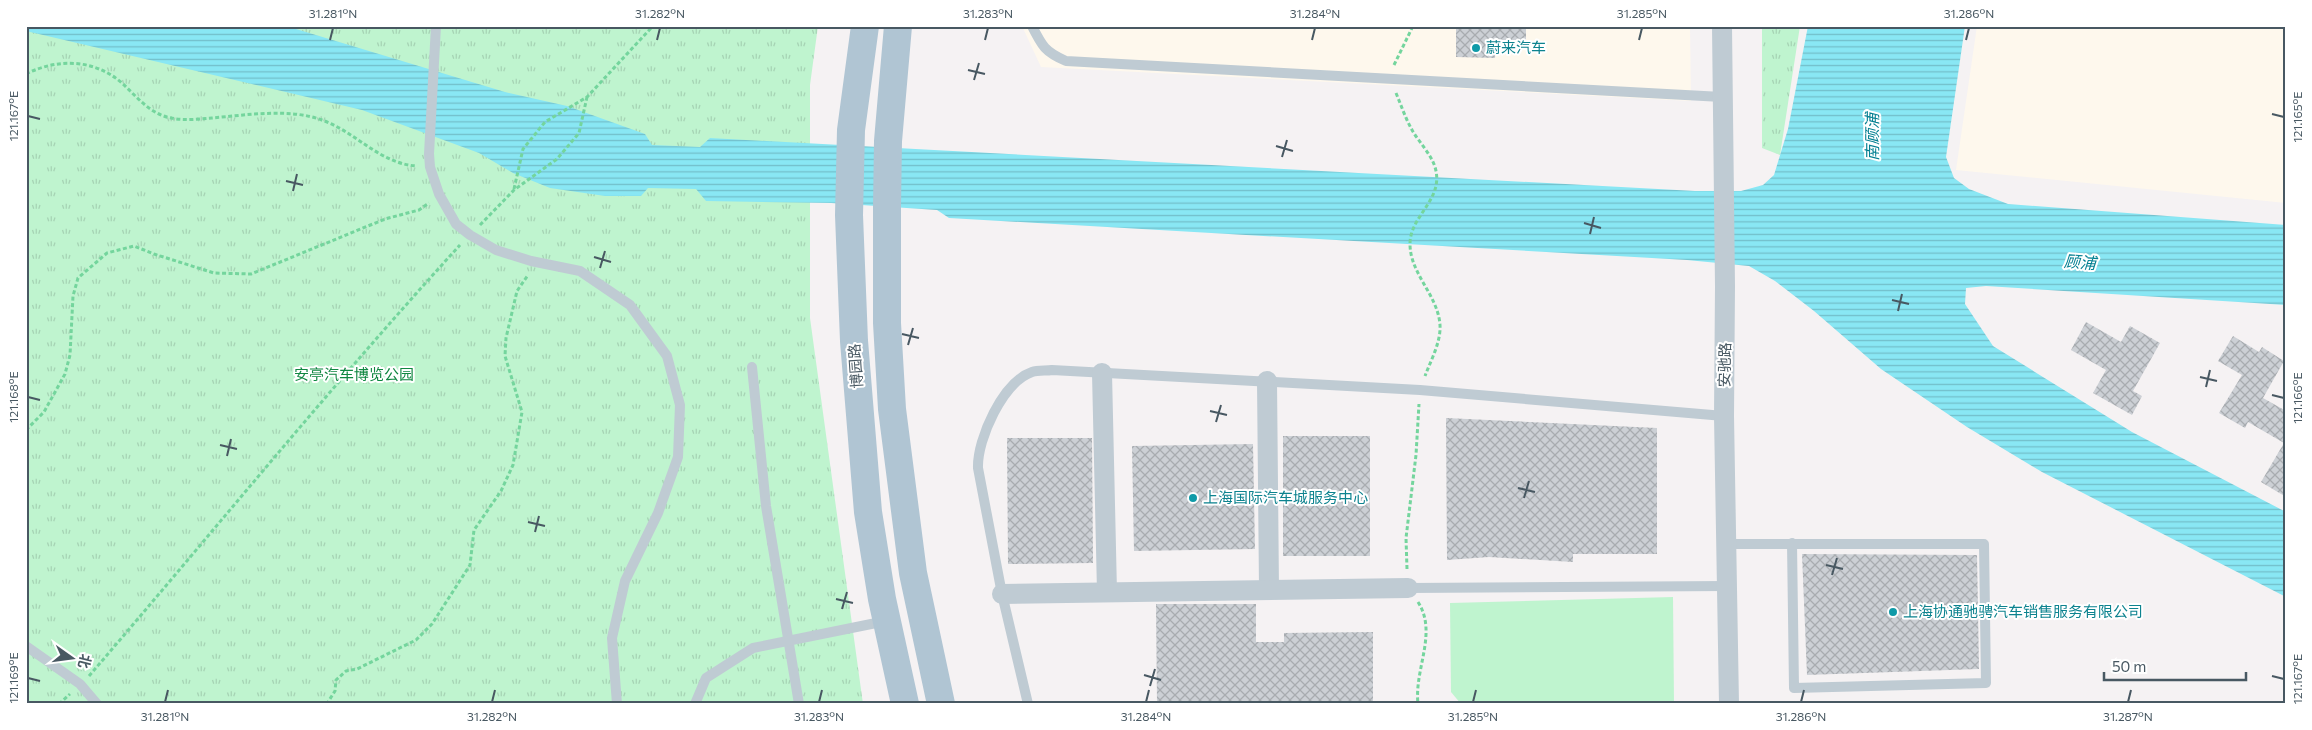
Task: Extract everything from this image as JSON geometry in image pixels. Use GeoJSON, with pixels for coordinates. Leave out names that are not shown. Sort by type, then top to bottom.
{"type":"FeatureCollection","features":[{"type":"Feature","properties":{"kind":"main road","name":"博园路"},"geometry":{"type":"LineString","coordinates":[[866,26],[851,130],[849,215],[854,341],[868,512],[887,620],[905,704]]}},
{"type":"Feature","properties":{"kind":"main road"},"geometry":{"type":"LineString","coordinates":[[898,26],[888,142],[888,323],[892,409],[913,573],[941,704]]}},
{"type":"Feature","properties":{"kind":"street","name":"安驰路"},"geometry":{"type":"LineString","coordinates":[[1722,26],[1725,286],[1724,416],[1729,704]]}},
{"type":"Feature","properties":{"kind":"street"},"geometry":{"type":"LineString","coordinates":[[1102,374],[1107,592]]}},
{"type":"Feature","properties":{"kind":"street"},"geometry":{"type":"LineString","coordinates":[[1267,381],[1269,589]]}},
{"type":"Feature","properties":{"kind":"street"},"geometry":{"type":"LineString","coordinates":[[1002,594],[1408,588]]}},
{"type":"Feature","properties":{"kind":"lane"},"geometry":{"type":"LineString","coordinates":[[1032,26],[1038,40],[1050,54],[1066,61],[1722,96]]}},
{"type":"Feature","properties":{"kind":"lane"},"geometry":{"type":"LineString","coordinates":[[436,29],[429,154],[430,167],[439,194],[456,224],[470,235],[496,250],[537,262],[580,270],[630,305],[666,356],[680,405],[678,457],[658,513],[625,581],[612,638],[617,704]]}},
{"type":"Feature","properties":{"kind":"lane"},"geometry":{"type":"LineString","coordinates":[[752,367],[766,506],[799,704]]}},
{"type":"Feature","properties":{"kind":"lane"},"geometry":{"type":"LineString","coordinates":[[1028,704],[1002,594],[977,455],[981,441],[1003,398],[1016,382],[1032,372],[1052,370],[1420,390],[1724,416]]}},
{"type":"Feature","properties":{"kind":"lane"},"geometry":{"type":"LineString","coordinates":[[1727,544],[1792,543],[1984,544],[1986,683],[1794,688],[1792,543]]}},
{"type":"Feature","properties":{"kind":"lane"},"geometry":{"type":"LineString","coordinates":[[1408,588],[1728,586]]}},
{"type":"Feature","properties":{"kind":"lane"},"geometry":{"type":"LineString","coordinates":[[695,704],[706,678],[753,648],[887,620]]}},
{"type":"Feature","properties":{"kind":"lane"},"geometry":{"type":"LineString","coordinates":[[26,646],[80,684],[97,704]]}},
{"type":"Feature","properties":{"kind":"path"},"geometry":{"type":"LineString","coordinates":[[514,190],[523,149],[545,122],[587,97],[653,26]]}},
{"type":"Feature","properties":{"kind":"path"},"geometry":{"type":"LineString","coordinates":[[1412,26],[1388,78],[1412,130],[1436,170],[1436,191],[1410,238],[1410,254],[1440,324],[1438,340],[1420,390],[1416,455],[1406,538],[1408,588],[1424,611],[1428,629],[1419,670],[1418,704]]}},
{"type":"Feature","properties":{"kind":"path"},"geometry":{"type":"LineString","coordinates":[[26,74],[47,64],[70,62],[91,66],[105,71],[120,82],[152,111],[170,118],[187,120],[274,113],[322,120],[398,163],[430,167]]}},
{"type":"Feature","properties":{"kind":"path"},"geometry":{"type":"LineString","coordinates":[[59,704],[80,684],[224,519],[379,334],[514,190],[557,159],[579,133],[587,97]]}},
{"type":"Feature","properties":{"kind":"path"},"geometry":{"type":"LineString","coordinates":[[26,430],[44,412],[65,374],[70,355],[74,296],[78,278],[107,253],[134,246],[214,273],[251,274],[385,219],[419,210],[439,194]]}},
{"type":"Feature","properties":{"kind":"path"},"geometry":{"type":"LineString","coordinates":[[330,704],[328,702],[335,690],[336,680],[346,671],[357,669],[416,640],[445,606],[470,565],[474,530],[501,491],[514,465],[522,412],[513,376],[505,356],[506,338],[518,291],[537,262]]}},
{"type":"Feature","properties":{"kind":"shaded area"},"geometry":{"type":"Polygon","coordinates":[[[1022,26],[1690,26],[1691,101],[1041,67],[1022,26]]]}},
{"type":"Feature","properties":{"kind":"shaded area"},"geometry":{"type":"Polygon","coordinates":[[[1977,26],[2286,26],[2286,203],[1956,170],[1977,26]]]}},
{"type":"Feature","properties":{"kind":"green space","name":"安亭汽车博览公园"},"geometry":{"type":"Polygon","coordinates":[[[26,26],[818,26],[810,85],[810,318],[863,704],[26,704],[26,26]]]}},
{"type":"Feature","properties":{"kind":"green space"},"geometry":{"type":"Polygon","coordinates":[[[1762,26],[1800,26],[1780,155],[1762,148],[1762,26]]]}},
{"type":"Feature","properties":{"kind":"green space"},"geometry":{"type":"Polygon","coordinates":[[[1673,597],[1674,704],[1461,704],[1451,692],[1450,603],[1673,597]]]}},
{"type":"Feature","properties":{"kind":"water"},"geometry":{"type":"Polygon","coordinates":[[[26,26],[286,26],[505,92],[567,106],[645,134],[652,145],[700,147],[710,138],[1695,191],[1741,191],[1763,185],[1774,175],[1788,129],[1808,26],[1965,26],[1946,157],[1954,178],[1969,189],[2008,204],[2286,225],[2286,305],[1986,286],[1966,288],[1965,304],[1993,346],[2132,432],[2286,512],[2286,597],[2042,472],[1967,427],[1881,369],[1814,311],[1775,281],[1749,266],[1687,260],[949,218],[937,210],[831,203],[706,201],[696,189],[648,188],[641,196],[605,196],[550,188],[513,173],[479,153],[362,110],[26,31],[26,26]]]}},
{"type":"Feature","properties":{"kind":"building","name":"蔚来汽车"},"geometry":{"type":"Polygon","coordinates":[[[1456,26],[1526,26],[1526,40],[1496,40],[1495,58],[1456,57],[1456,26]]]}},
{"type":"Feature","properties":{"kind":"building"},"geometry":{"type":"Polygon","coordinates":[[[2086,322],[2121,342],[2130,326],[2160,343],[2133,391],[2142,396],[2132,415],[2093,393],[2106,370],[2071,350],[2086,322]]]}},
{"type":"Feature","properties":{"kind":"building"},"geometry":{"type":"Polygon","coordinates":[[[2233,336],[2259,352],[2262,347],[2284,361],[2263,398],[2286,411],[2286,497],[2261,482],[2284,443],[2248,422],[2245,428],[2219,413],[2242,375],[2218,361],[2233,336]]]}},
{"type":"Feature","properties":{"kind":"building"},"geometry":{"type":"Polygon","coordinates":[[[1446,418],[1657,428],[1657,554],[1573,554],[1573,562],[1489,557],[1447,560],[1446,418]]]}},
{"type":"Feature","properties":{"kind":"building"},"geometry":{"type":"Polygon","coordinates":[[[1283,436],[1370,436],[1370,556],[1283,556],[1283,436]]]}},
{"type":"Feature","properties":{"kind":"building"},"geometry":{"type":"Polygon","coordinates":[[[1007,438],[1092,438],[1093,563],[1008,564],[1007,438]]]}},
{"type":"Feature","properties":{"kind":"building","name":"上海国际汽车城服务中心"},"geometry":{"type":"Polygon","coordinates":[[[1253,444],[1255,549],[1134,551],[1132,446],[1253,444]]]}},
{"type":"Feature","properties":{"kind":"building","name":"上海协通驰骋汽车销售服务有限公司"},"geometry":{"type":"Polygon","coordinates":[[[1802,554],[1977,555],[1979,669],[1807,675],[1802,554]]]}},
{"type":"Feature","properties":{"kind":"building"},"geometry":{"type":"Polygon","coordinates":[[[1156,604],[1256,604],[1256,642],[1284,642],[1284,633],[1373,632],[1373,704],[1157,704],[1156,604]]]}},
{"type":"Feature","properties":{"kind":"place","name":"蔚来汽车"},"geometry":{"type":"Point","coordinates":[1476,48]}},
{"type":"Feature","properties":{"kind":"place","name":"上海国际汽车城服务中心"},"geometry":{"type":"Point","coordinates":[1193,498]}},
{"type":"Feature","properties":{"kind":"place","name":"上海协通驰骋汽车销售服务有限公司"},"geometry":{"type":"Point","coordinates":[1893,612]}},
{"type":"Feature","properties":{"kind":"water label","name":"南顾浦"},"geometry":{"type":"Point","coordinates":[1872,137]}},
{"type":"Feature","properties":{"kind":"water label","name":"顾浦"},"geometry":{"type":"Point","coordinates":[2080,262]}}]}
